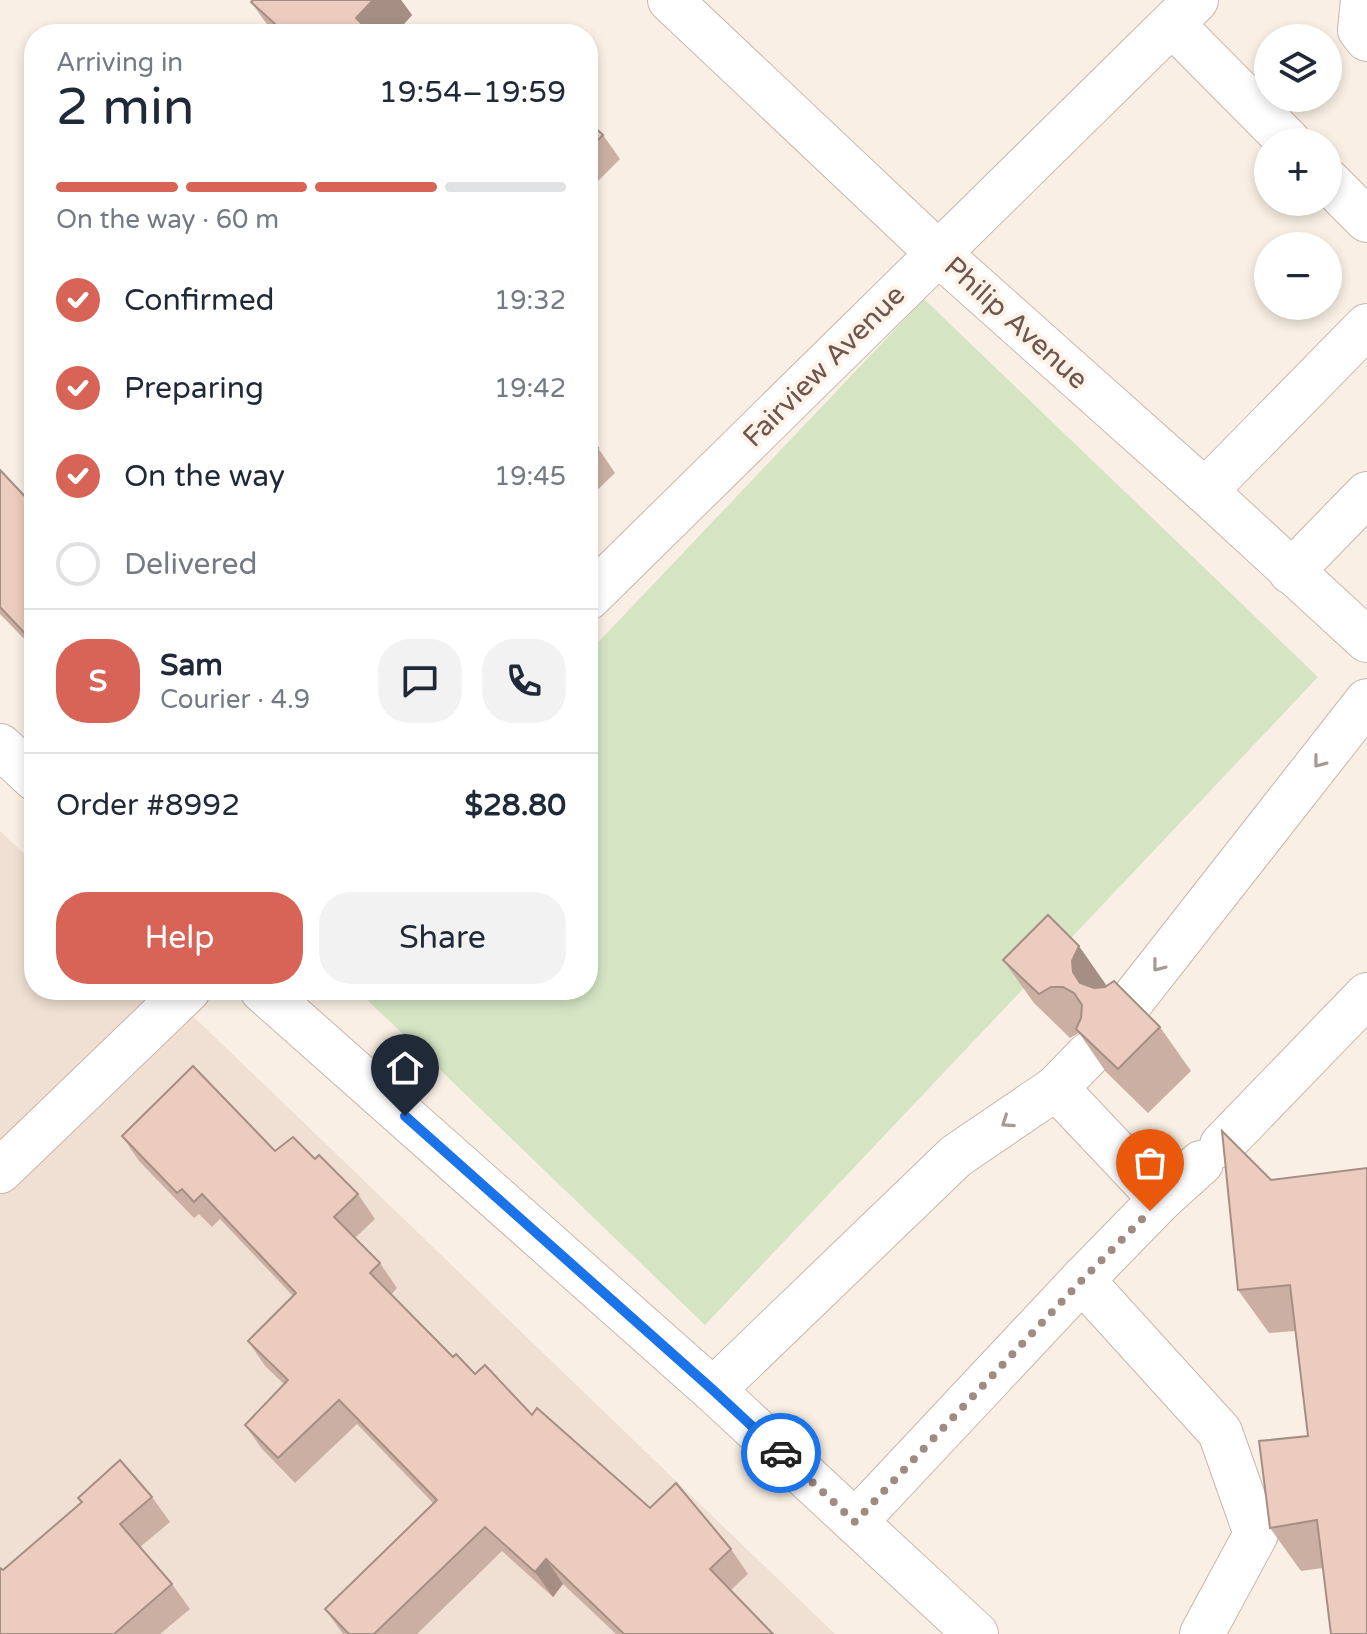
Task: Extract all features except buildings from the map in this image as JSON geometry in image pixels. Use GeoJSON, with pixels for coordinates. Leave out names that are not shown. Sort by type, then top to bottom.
{"type":"FeatureCollection","features":[{"type":"Feature","properties":{"kind":"street","name":"Philip Avenue"},"geometry":{"type":"LineString","coordinates":[[670,0],[938,253],[1367,640]]}},
{"type":"Feature","properties":{"kind":"street"},"geometry":{"type":"LineString","coordinates":[[1363,0],[1360,30],[1367,39]]}},
{"type":"Feature","properties":{"kind":"street","name":"Fairview Avenue"},"geometry":{"type":"LineString","coordinates":[[598,588],[1184,12]]}},
{"type":"Feature","properties":{"kind":"street"},"geometry":{"type":"LineString","coordinates":[[1184,12],[1278,128]]}},
{"type":"Feature","properties":{"kind":"street"},"geometry":{"type":"LineString","coordinates":[[1342,195],[1367,220]]}},
{"type":"Feature","properties":{"kind":"street"},"geometry":{"type":"LineString","coordinates":[[1205,491],[1367,326]]}},
{"type":"Feature","properties":{"kind":"street"},"geometry":{"type":"LineString","coordinates":[[1291,572],[1367,494]]}},
{"type":"Feature","properties":{"kind":"street"},"geometry":{"type":"LineString","coordinates":[[1127,1007],[1367,701]]}},
{"type":"Feature","properties":{"kind":"street"},"geometry":{"type":"LineString","coordinates":[[0,746],[24,769]]}},
{"type":"Feature","properties":{"kind":"street"},"geometry":{"type":"LineString","coordinates":[[855,1522],[1082,1280],[1161,1199],[1212,1154],[1367,995]]}},
{"type":"Feature","properties":{"kind":"street"},"geometry":{"type":"LineString","coordinates":[[0,1171],[178,1000]]}},
{"type":"Feature","properties":{"kind":"street"},"geometry":{"type":"LineString","coordinates":[[273,1000],[713,1390],[976,1634]]}},
{"type":"Feature","properties":{"kind":"street"},"geometry":{"type":"LineString","coordinates":[[713,1390],[956,1156],[1056,1088],[1088,1055]]}},
{"type":"Feature","properties":{"kind":"street"},"geometry":{"type":"LineString","coordinates":[[1056,1088],[1161,1199]]}},
{"type":"Feature","properties":{"kind":"street"},"geometry":{"type":"LineString","coordinates":[[1082,1280],[1220,1432],[1256,1534],[1202,1634]]}},
{"type":"Feature","properties":{"kind":"shaded area"},"geometry":{"type":"Polygon","coordinates":[[[0,831],[24,854],[24,1000],[176,1000],[835,1634],[0,1634],[0,831]]]}},
{"type":"Feature","properties":{"kind":"green space"},"geometry":{"type":"Polygon","coordinates":[[[924,299],[1318,677],[705,1325],[367,1000],[598,1000],[598,642],[924,299]]]}},
{"type":"Feature","properties":{"kind":"way so far"},"geometry":{"type":"LineString","coordinates":[[781,1453],[855,1522],[1150,1211]]}},
{"type":"Feature","properties":{"kind":"route"},"geometry":{"type":"LineString","coordinates":[[405,1116],[781,1453]]}}]}
